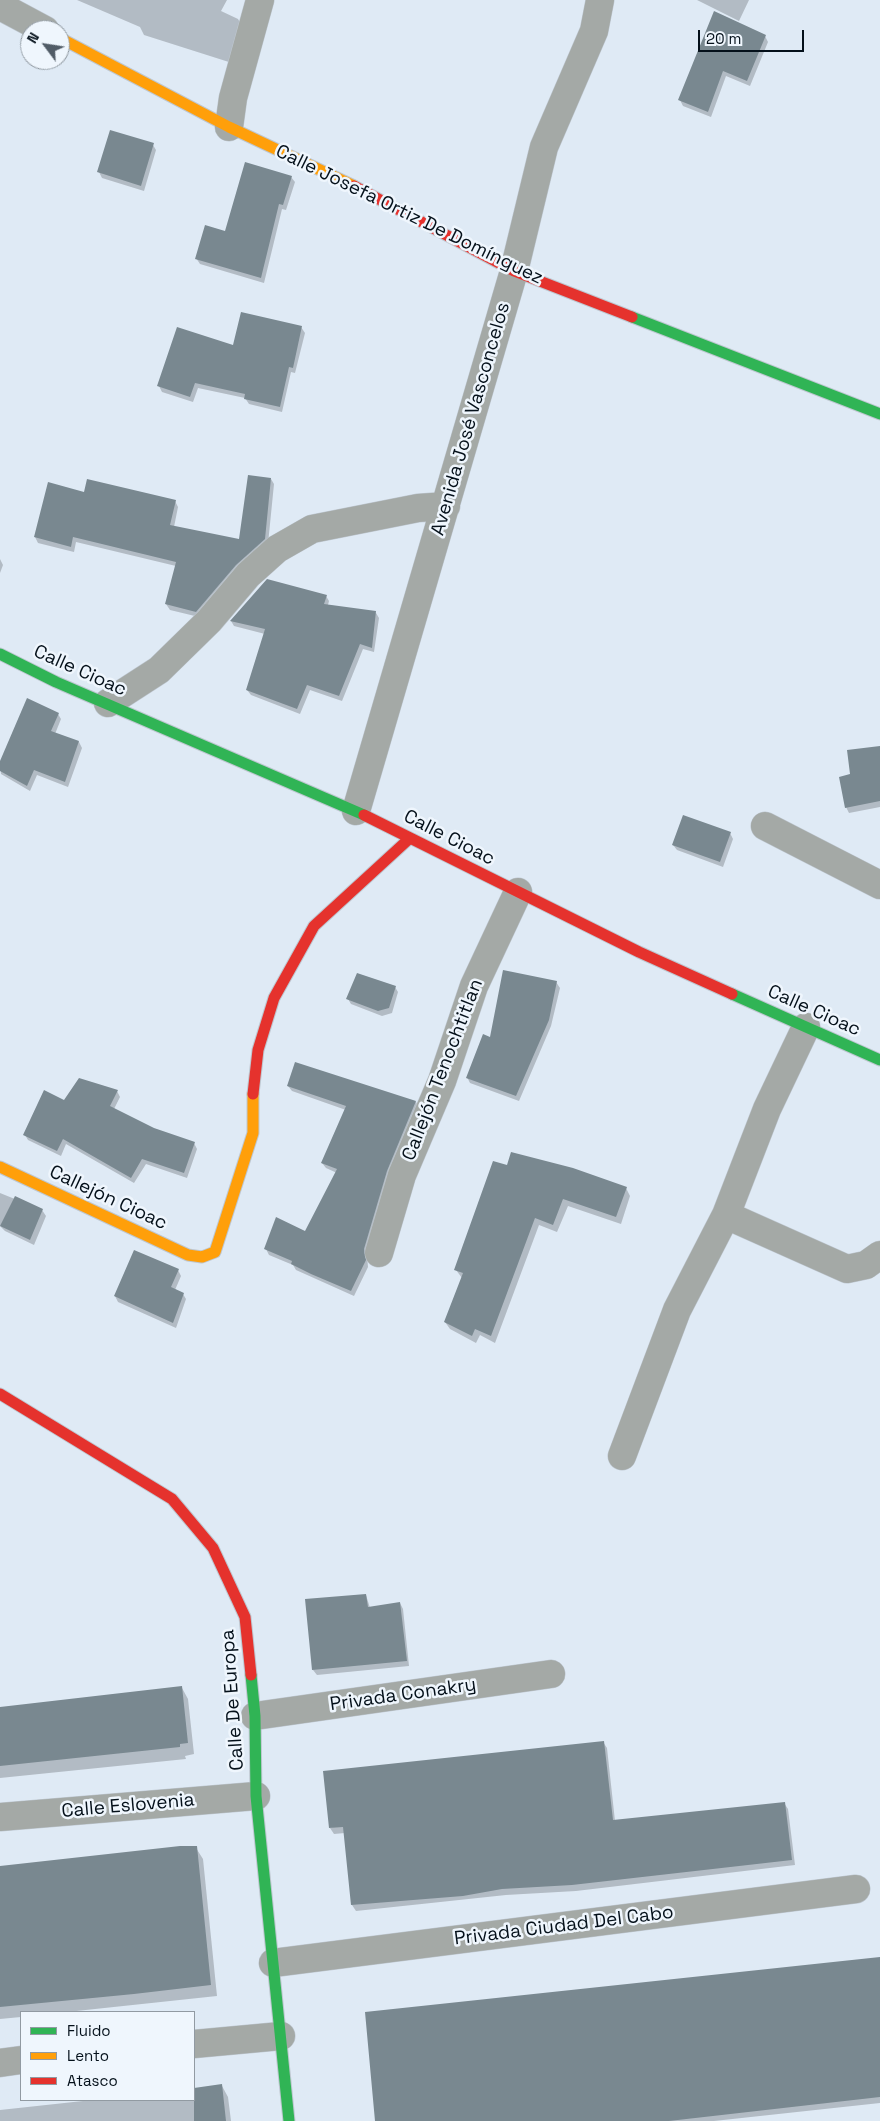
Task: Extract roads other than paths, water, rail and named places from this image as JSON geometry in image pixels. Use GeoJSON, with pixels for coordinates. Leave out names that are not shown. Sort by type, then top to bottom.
{"type":"FeatureCollection","features":[{"type":"Feature","properties":{"kind":"street"},"geometry":{"type":"LineString","coordinates":[[229,127],[234,98],[260,0]]}},
{"type":"Feature","properties":{"kind":"street","name":"Avenida José Vasconcelos"},"geometry":{"type":"LineString","coordinates":[[356,811],[514,271],[544,147],[594,31],[600,0]]}},
{"type":"Feature","properties":{"kind":"street"},"geometry":{"type":"LineString","coordinates":[[0,6],[26,20]]}},
{"type":"Feature","properties":{"kind":"street","name":"Calle Josefa Ortiz De Domínguez"},"geometry":{"type":"LineString","coordinates":[[70,43],[229,127],[331,174],[514,271],[880,414]]}},
{"type":"Feature","properties":{"kind":"street"},"geometry":{"type":"LineString","coordinates":[[108,704],[159,670],[209,622],[248,575],[284,545],[312,529],[418,508],[446,506]]}},
{"type":"Feature","properties":{"kind":"street","name":"Calle Cioac"},"geometry":{"type":"LineString","coordinates":[[0,654],[56,682],[356,811],[639,952],[880,1060]]}},
{"type":"Feature","properties":{"kind":"street"},"geometry":{"type":"LineString","coordinates":[[765,826],[880,885]]}},
{"type":"Feature","properties":{"kind":"street","name":"Callejón Cioac"},"geometry":{"type":"LineString","coordinates":[[0,1167],[188,1255],[202,1257],[216,1252],[253,1133],[253,1081],[258,1050],[274,998],[314,926],[352,889],[410,838]]}},
{"type":"Feature","properties":{"kind":"street","name":"Callejón Tenochtitlan"},"geometry":{"type":"LineString","coordinates":[[379,1253],[402,1175],[442,1081],[474,986],[518,892]]}},
{"type":"Feature","properties":{"kind":"street"},"geometry":{"type":"LineString","coordinates":[[622,1456],[677,1310],[726,1215],[767,1109],[806,1027]]}},
{"type":"Feature","properties":{"kind":"street"},"geometry":{"type":"LineString","coordinates":[[726,1215],[847,1269],[866,1266],[880,1255]]}},
{"type":"Feature","properties":{"kind":"street","name":"Calle De Europa"},"geometry":{"type":"LineString","coordinates":[[0,1394],[172,1498],[212,1548],[245,1617],[255,1716],[256,1796],[289,2121]]}},
{"type":"Feature","properties":{"kind":"street","name":"Privada Conakry"},"geometry":{"type":"LineString","coordinates":[[255,1716],[551,1674]]}},
{"type":"Feature","properties":{"kind":"street","name":"Calle Eslovenia"},"geometry":{"type":"LineString","coordinates":[[0,1817],[256,1796]]}},
{"type":"Feature","properties":{"kind":"street","name":"Privada Ciudad Del Cabo"},"geometry":{"type":"LineString","coordinates":[[273,1963],[856,1889]]}},
{"type":"Feature","properties":{"kind":"street"},"geometry":{"type":"LineString","coordinates":[[195,2044],[280,2036]]}},
{"type":"Feature","properties":{"kind":"street"},"geometry":{"type":"LineString","coordinates":[[0,2062],[20,2060]]}}]}
